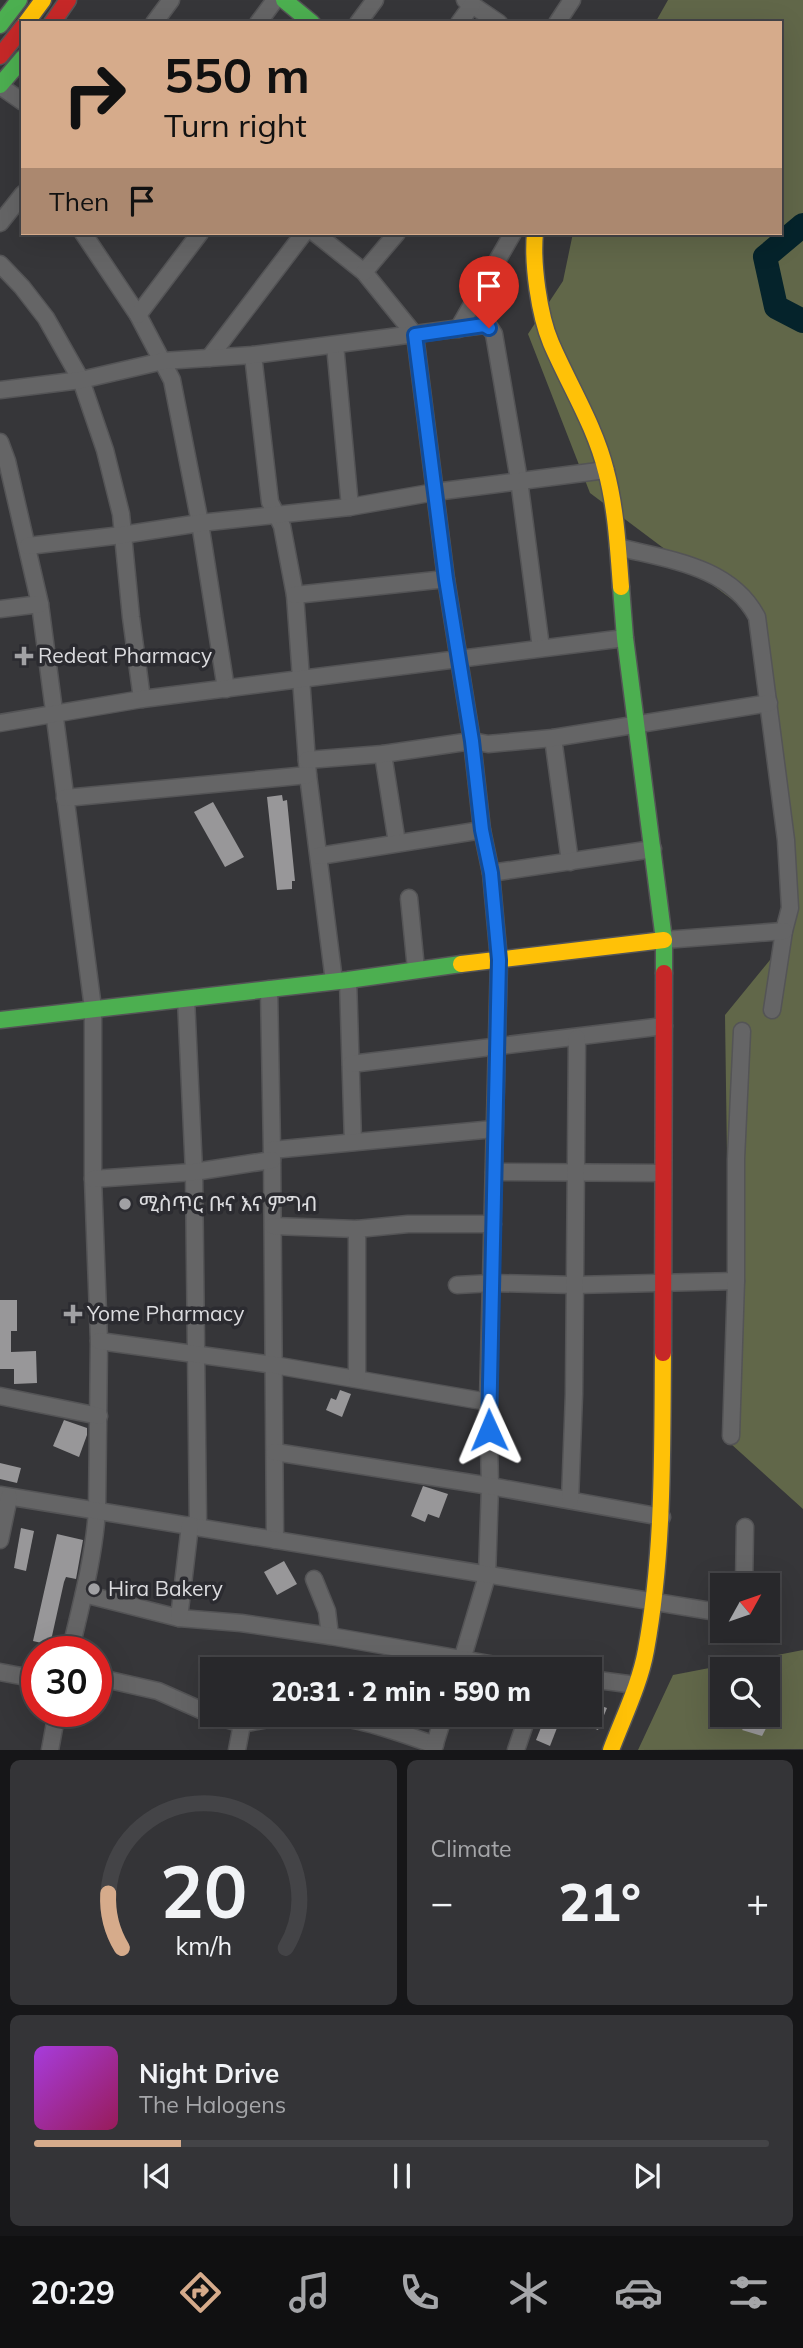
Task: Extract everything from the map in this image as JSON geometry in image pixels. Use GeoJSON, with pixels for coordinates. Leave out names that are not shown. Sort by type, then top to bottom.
{"type":"FeatureCollection","features":[{"type":"Feature","properties":{"kind":"main road"},"geometry":{"type":"LineString","coordinates":[[0,25],[19,0]]}},
{"type":"Feature","properties":{"kind":"main road"},"geometry":{"type":"LineString","coordinates":[[27,21],[43,0]]}},
{"type":"Feature","properties":{"kind":"main road"},"geometry":{"type":"LineString","coordinates":[[53,21],[68,0]]}},
{"type":"Feature","properties":{"kind":"main road"},"geometry":{"type":"LineString","coordinates":[[284,0],[310,21]]}},
{"type":"Feature","properties":{"kind":"main road"},"geometry":{"type":"LineString","coordinates":[[0,56],[21,29]]}},
{"type":"Feature","properties":{"kind":"main road"},"geometry":{"type":"LineString","coordinates":[[0,86],[21,60]]}},
{"type":"Feature","properties":{"kind":"main road"},"geometry":{"type":"LineString","coordinates":[[535,235],[538,290],[550,341],[578,398],[606,470],[618,547],[625,638],[664,940],[662,1517],[646,1651],[611,1749]]}},
{"type":"Feature","properties":{"kind":"main road"},"geometry":{"type":"LineString","coordinates":[[0,1020],[664,940]]}},
{"type":"Feature","properties":{"kind":"street"},"geometry":{"type":"LineString","coordinates":[[155,21],[171,0]]}},
{"type":"Feature","properties":{"kind":"street"},"geometry":{"type":"LineString","coordinates":[[259,21],[275,0]]}},
{"type":"Feature","properties":{"kind":"street"},"geometry":{"type":"LineString","coordinates":[[359,21],[375,0]]}},
{"type":"Feature","properties":{"kind":"street"},"geometry":{"type":"LineString","coordinates":[[558,21],[572,0]]}},
{"type":"Feature","properties":{"kind":"street"},"geometry":{"type":"LineString","coordinates":[[460,21],[469,3],[496,21]]}},
{"type":"Feature","properties":{"kind":"street"},"geometry":{"type":"LineString","coordinates":[[0,86],[21,101]]}},
{"type":"Feature","properties":{"kind":"street"},"geometry":{"type":"LineString","coordinates":[[0,223],[21,197]]}},
{"type":"Feature","properties":{"kind":"street"},"geometry":{"type":"LineString","coordinates":[[88,235],[138,315],[172,380],[200,523],[226,689]]}},
{"type":"Feature","properties":{"kind":"street"},"geometry":{"type":"LineString","coordinates":[[138,315],[198,235]]}},
{"type":"Feature","properties":{"kind":"street"},"geometry":{"type":"LineString","coordinates":[[209,358],[302,235]]}},
{"type":"Feature","properties":{"kind":"street"},"geometry":{"type":"LineString","coordinates":[[318,235],[364,272],[415,335],[446,579],[472,741],[482,830],[491,873],[499,960],[488,1402],[491,1486],[487,1576],[462,1657]]}},
{"type":"Feature","properties":{"kind":"street"},"geometry":{"type":"LineString","coordinates":[[364,272],[395,235]]}},
{"type":"Feature","properties":{"kind":"street"},"geometry":{"type":"LineString","coordinates":[[458,329],[512,235]]}},
{"type":"Feature","properties":{"kind":"street"},"geometry":{"type":"LineString","coordinates":[[0,264],[46,318],[81,380],[105,450],[121,514],[142,699]]}},
{"type":"Feature","properties":{"kind":"street"},"geometry":{"type":"LineString","coordinates":[[0,390],[81,380],[163,361],[253,355],[484,325],[494,334],[519,480],[541,648]]}},
{"type":"Feature","properties":{"kind":"street"},"geometry":{"type":"LineString","coordinates":[[335,345],[350,507]]}},
{"type":"Feature","properties":{"kind":"street"},"geometry":{"type":"LineString","coordinates":[[253,355],[270,502],[282,526],[295,595],[307,767],[319,856],[341,980],[351,1064],[353,1142]]}},
{"type":"Feature","properties":{"kind":"street"},"geometry":{"type":"LineString","coordinates":[[0,442],[40,604],[93,1008],[93,1179],[99,1341],[97,1510],[96,1529],[74,1636]]}},
{"type":"Feature","properties":{"kind":"street"},"geometry":{"type":"LineString","coordinates":[[27,546],[350,507],[435,492],[606,470]]}},
{"type":"Feature","properties":{"kind":"street"},"geometry":{"type":"LineString","coordinates":[[618,547],[700,568],[735,588],[749,602],[757,617],[786,840],[790,908],[772,1010]]}},
{"type":"Feature","properties":{"kind":"street"},"geometry":{"type":"LineString","coordinates":[[295,595],[446,579]]}},
{"type":"Feature","properties":{"kind":"street"},"geometry":{"type":"LineString","coordinates":[[0,609],[40,604]]}},
{"type":"Feature","properties":{"kind":"street"},"geometry":{"type":"LineString","coordinates":[[0,723],[142,699],[625,638]]}},
{"type":"Feature","properties":{"kind":"street"},"geometry":{"type":"LineString","coordinates":[[65,798],[307,767],[472,741],[488,744],[553,738],[769,703]]}},
{"type":"Feature","properties":{"kind":"street"},"geometry":{"type":"LineString","coordinates":[[553,738],[570,862]]}},
{"type":"Feature","properties":{"kind":"street"},"geometry":{"type":"LineString","coordinates":[[383,754],[397,843]]}},
{"type":"Feature","properties":{"kind":"street"},"geometry":{"type":"LineString","coordinates":[[319,856],[482,830]]}},
{"type":"Feature","properties":{"kind":"street"},"geometry":{"type":"LineString","coordinates":[[491,873],[653,849]]}},
{"type":"Feature","properties":{"kind":"street"},"geometry":{"type":"LineString","coordinates":[[409,898],[416,969]]}},
{"type":"Feature","properties":{"kind":"street"},"geometry":{"type":"LineString","coordinates":[[664,940],[784,931]]}},
{"type":"Feature","properties":{"kind":"street"},"geometry":{"type":"LineString","coordinates":[[269,989],[275,1540]]}},
{"type":"Feature","properties":{"kind":"street"},"geometry":{"type":"LineString","coordinates":[[179,1618],[194,1525],[194,1171],[186,999]]}},
{"type":"Feature","properties":{"kind":"street"},"geometry":{"type":"LineString","coordinates":[[351,1064],[664,1026]]}},
{"type":"Feature","properties":{"kind":"street"},"geometry":{"type":"LineString","coordinates":[[731,1436],[736,1281],[736,1159],[742,1031]]}},
{"type":"Feature","properties":{"kind":"street"},"geometry":{"type":"LineString","coordinates":[[570,1500],[575,1285],[576,1038]]}},
{"type":"Feature","properties":{"kind":"street"},"geometry":{"type":"LineString","coordinates":[[93,1179],[194,1171],[353,1142],[494,1129]]}},
{"type":"Feature","properties":{"kind":"street"},"geometry":{"type":"LineString","coordinates":[[494,1172],[663,1173]]}},
{"type":"Feature","properties":{"kind":"street"},"geometry":{"type":"LineString","coordinates":[[273,1226],[357,1229],[408,1224],[493,1224]]}},
{"type":"Feature","properties":{"kind":"street"},"geometry":{"type":"LineString","coordinates":[[357,1229],[357,1378]]}},
{"type":"Feature","properties":{"kind":"street"},"geometry":{"type":"LineString","coordinates":[[457,1285],[736,1281]]}},
{"type":"Feature","properties":{"kind":"street"},"geometry":{"type":"LineString","coordinates":[[99,1341],[357,1378],[488,1402]]}},
{"type":"Feature","properties":{"kind":"street"},"geometry":{"type":"LineString","coordinates":[[0,1396],[99,1416]]}},
{"type":"Feature","properties":{"kind":"street"},"geometry":{"type":"LineString","coordinates":[[275,1452],[491,1486],[662,1517]]}},
{"type":"Feature","properties":{"kind":"street"},"geometry":{"type":"LineString","coordinates":[[0,1540],[4,1496],[710,1611]]}},
{"type":"Feature","properties":{"kind":"street"},"geometry":{"type":"LineString","coordinates":[[744,1573],[745,1527]]}},
{"type":"Feature","properties":{"kind":"street"},"geometry":{"type":"LineString","coordinates":[[314,1579],[327,1611],[330,1636]]}},
{"type":"Feature","properties":{"kind":"street"},"geometry":{"type":"LineString","coordinates":[[84,1594],[179,1618],[241,1623],[330,1636],[428,1657]]}},
{"type":"Feature","properties":{"kind":"street"},"geometry":{"type":"LineString","coordinates":[[0,1672],[21,1676]]}},
{"type":"Feature","properties":{"kind":"street"},"geometry":{"type":"LineString","coordinates":[[112,1681],[158,1691],[200,1710]]}},
{"type":"Feature","properties":{"kind":"street"},"geometry":{"type":"LineString","coordinates":[[602,1681],[636,1685]]}},
{"type":"Feature","properties":{"kind":"street"},"geometry":{"type":"LineString","coordinates":[[52,1749],[55,1727]]}},
{"type":"Feature","properties":{"kind":"street"},"geometry":{"type":"LineString","coordinates":[[237,1749],[241,1727]]}},
{"type":"Feature","properties":{"kind":"street"},"geometry":{"type":"LineString","coordinates":[[379,1727],[434,1747],[440,1727]]}},
{"type":"Feature","properties":{"kind":"street"},"geometry":{"type":"LineString","coordinates":[[516,1749],[524,1727]]}},
{"type":"Feature","properties":{"kind":"green space"},"geometry":{"type":"Polygon","coordinates":[[[668,0],[803,0],[803,1509],[731,1444],[725,1015],[792,933],[754,616],[590,493],[528,334],[563,281],[573,235],[782,235],[782,21],[656,21],[668,0]]]}},
{"type":"Feature","properties":{"kind":"green space"},"geometry":{"type":"Polygon","coordinates":[[[803,1650],[803,1749],[638,1750],[673,1675],[710,1668],[710,1727],[780,1727],[780,1657],[767,1657],[803,1650]]]}},
{"type":"Feature","properties":{"kind":"building"},"geometry":{"type":"Polygon","coordinates":[[[282,795],[283,801],[287,800],[295,881],[292,881],[292,889],[277,890],[267,797],[282,795]]]}},
{"type":"Feature","properties":{"kind":"building"},"geometry":{"type":"Polygon","coordinates":[[[213,802],[244,857],[225,867],[194,812],[213,802]]]}},
{"type":"Feature","properties":{"kind":"building"},"geometry":{"type":"Polygon","coordinates":[[[0,1300],[17,1300],[17,1331],[11,1331],[11,1352],[36,1351],[37,1383],[14,1384],[14,1369],[0,1369],[0,1300]]]}},
{"type":"Feature","properties":{"kind":"building"},"geometry":{"type":"Polygon","coordinates":[[[340,1390],[351,1394],[342,1417],[326,1410],[331,1398],[336,1400],[340,1390]]]}},
{"type":"Feature","properties":{"kind":"building"},"geometry":{"type":"Polygon","coordinates":[[[64,1420],[87,1428],[79,1457],[53,1446],[64,1420]]]}},
{"type":"Feature","properties":{"kind":"building"},"geometry":{"type":"Polygon","coordinates":[[[0,1463],[21,1468],[17,1483],[0,1479],[0,1463]]]}},
{"type":"Feature","properties":{"kind":"building"},"geometry":{"type":"Polygon","coordinates":[[[423,1486],[448,1494],[439,1518],[428,1514],[425,1522],[411,1516],[423,1486]]]}},
{"type":"Feature","properties":{"kind":"building"},"geometry":{"type":"Polygon","coordinates":[[[21,1528],[34,1531],[26,1571],[14,1568],[21,1528]]]}},
{"type":"Feature","properties":{"kind":"building"},"geometry":{"type":"Polygon","coordinates":[[[57,1534],[83,1540],[76,1579],[66,1577],[52,1636],[34,1636],[57,1534]]]}},
{"type":"Feature","properties":{"kind":"building"},"geometry":{"type":"Polygon","coordinates":[[[284,1561],[297,1584],[277,1595],[264,1572],[284,1561]]]}},
{"type":"Feature","properties":{"kind":"building"},"geometry":{"type":"Polygon","coordinates":[[[602,1706],[607,1708],[602,1720],[602,1706]]]}},
{"type":"Feature","properties":{"kind":"building"},"geometry":{"type":"Polygon","coordinates":[[[541,1727],[557,1727],[550,1746],[536,1740],[541,1727]]]}},
{"type":"Feature","properties":{"kind":"building"},"geometry":{"type":"Polygon","coordinates":[[[744,1727],[767,1727],[762,1736],[742,1730],[744,1727]]]}},
{"type":"Feature","properties":{"kind":"waterway"},"geometry":{"type":"LineString","coordinates":[[803,225],[765,257],[776,307],[803,321]]}},
{"type":"Feature","properties":{"kind":"traffic: fast"},"geometry":{"type":"LineString","coordinates":[[0,25],[19,0]]}},
{"type":"Feature","properties":{"kind":"traffic: fast"},"geometry":{"type":"LineString","coordinates":[[284,0],[310,21]]}},
{"type":"Feature","properties":{"kind":"traffic: fast"},"geometry":{"type":"LineString","coordinates":[[0,85],[21,60]]}},
{"type":"Feature","properties":{"kind":"traffic: fast"},"geometry":{"type":"LineString","coordinates":[[621,587],[625,638],[664,940],[664,973]]}},
{"type":"Feature","properties":{"kind":"traffic: fast"},"geometry":{"type":"LineString","coordinates":[[0,1020],[348,980],[461,964]]}},
{"type":"Feature","properties":{"kind":"traffic: slow"},"geometry":{"type":"LineString","coordinates":[[27,21],[43,0]]}},
{"type":"Feature","properties":{"kind":"traffic: slow"},"geometry":{"type":"LineString","coordinates":[[535,235],[537,289],[543,318],[558,359],[589,422],[606,471],[618,543],[621,587]]}},
{"type":"Feature","properties":{"kind":"traffic: slow"},"geometry":{"type":"LineString","coordinates":[[461,964],[664,940]]}},
{"type":"Feature","properties":{"kind":"traffic: slow"},"geometry":{"type":"LineString","coordinates":[[611,1750],[640,1675],[652,1613],[661,1502],[663,1353]]}},
{"type":"Feature","properties":{"kind":"traffic: jam"},"geometry":{"type":"LineString","coordinates":[[53,21],[68,0]]}},
{"type":"Feature","properties":{"kind":"traffic: jam"},"geometry":{"type":"LineString","coordinates":[[0,56],[21,30]]}},
{"type":"Feature","properties":{"kind":"traffic: jam"},"geometry":{"type":"LineString","coordinates":[[663,1353],[664,973]]}},
{"type":"Feature","properties":{"kind":"place","name":"Redeat Pharmacy"},"geometry":{"type":"Point","coordinates":[24,656]}},
{"type":"Feature","properties":{"kind":"place","name":"ሚስጥር ቡና እና ምግብ"},"geometry":{"type":"Point","coordinates":[125,1204]}},
{"type":"Feature","properties":{"kind":"place","name":"Yome Pharmacy"},"geometry":{"type":"Point","coordinates":[73,1314]}},
{"type":"Feature","properties":{"kind":"place","name":"Hira Bakery"},"geometry":{"type":"Point","coordinates":[94,1589]}},
{"type":"Feature","properties":{"kind":"route"},"geometry":{"type":"LineString","coordinates":[[489,328],[484,325],[415,335],[446,579],[472,741],[482,830],[491,873],[499,960],[489,1430]]}}]}
